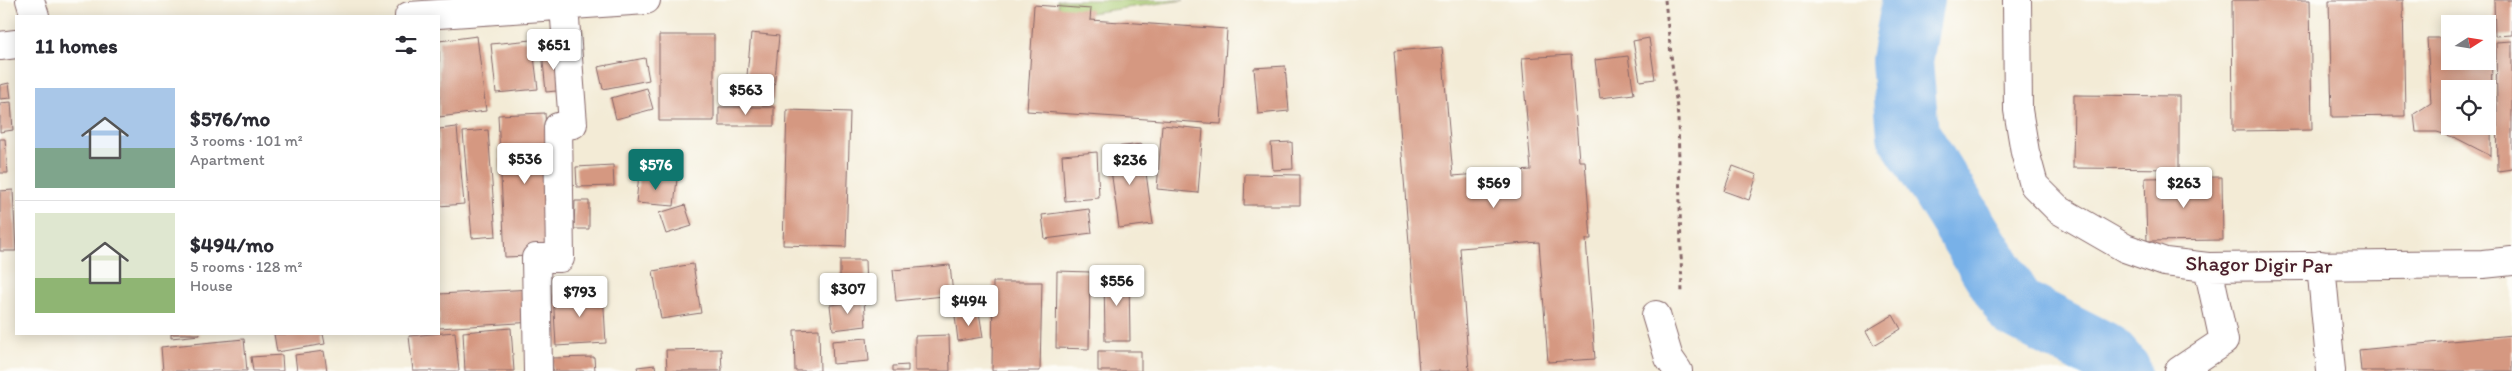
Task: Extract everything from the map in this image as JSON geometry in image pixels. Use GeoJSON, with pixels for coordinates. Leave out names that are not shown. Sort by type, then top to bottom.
{"type":"FeatureCollection","features":[{"type":"Feature","properties":{"kind":"street"},"geometry":{"type":"LineString","coordinates":[[30,0],[35,15]]}},
{"type":"Feature","properties":{"kind":"street"},"geometry":{"type":"LineString","coordinates":[[424,15],[646,0]]}},
{"type":"Feature","properties":{"kind":"street","name":"Shagor Digir Par"},"geometry":{"type":"LineString","coordinates":[[2017,0],[2018,110],[2025,152],[2034,185],[2059,210],[2125,248],[2165,262],[2208,267],[2483,264],[2512,261]]}},
{"type":"Feature","properties":{"kind":"street"},"geometry":{"type":"LineString","coordinates":[[538,371],[536,258],[560,258],[558,127],[573,124],[564,6]]}},
{"type":"Feature","properties":{"kind":"street"},"geometry":{"type":"LineString","coordinates":[[0,46],[15,44]]}},
{"type":"Feature","properties":{"kind":"street"},"geometry":{"type":"LineString","coordinates":[[2321,265],[2331,371]]}},
{"type":"Feature","properties":{"kind":"street"},"geometry":{"type":"LineString","coordinates":[[2179,371],[2224,341],[2208,267]]}},
{"type":"Feature","properties":{"kind":"street"},"geometry":{"type":"LineString","coordinates":[[1656,315],[1669,358],[1678,371]]}},
{"type":"Feature","properties":{"kind":"path"},"geometry":{"type":"LineString","coordinates":[[1665,0],[1678,118],[1682,296]]}},
{"type":"Feature","properties":{"kind":"green space"},"geometry":{"type":"Polygon","coordinates":[[[1057,0],[1184,0],[1060,17],[1057,0]]]}},
{"type":"Feature","properties":{"kind":"building"},"geometry":{"type":"Polygon","coordinates":[[[2232,0],[2310,0],[2312,130],[2233,131],[2232,0]]]}},
{"type":"Feature","properties":{"kind":"building"},"geometry":{"type":"Polygon","coordinates":[[[2329,0],[2403,0],[2405,116],[2332,117],[2329,0]]]}},
{"type":"Feature","properties":{"kind":"building"},"geometry":{"type":"Polygon","coordinates":[[[2494,0],[2512,0],[2512,35],[2496,36],[2496,15],[2494,15],[2494,0]]]}},
{"type":"Feature","properties":{"kind":"building"},"geometry":{"type":"Polygon","coordinates":[[[1034,5],[1091,9],[1090,20],[1227,29],[1221,124],[1027,111],[1034,5]]]}},
{"type":"Feature","properties":{"kind":"building"},"geometry":{"type":"Polygon","coordinates":[[[751,33],[779,36],[773,100],[745,97],[751,33]]]}},
{"type":"Feature","properties":{"kind":"building"},"geometry":{"type":"Polygon","coordinates":[[[659,35],[714,35],[714,121],[659,121],[659,35]]]}},
{"type":"Feature","properties":{"kind":"building"},"geometry":{"type":"Polygon","coordinates":[[[477,36],[486,111],[440,117],[440,41],[477,36]]]}},
{"type":"Feature","properties":{"kind":"building"},"geometry":{"type":"Polygon","coordinates":[[[1649,38],[1655,79],[1640,81],[1633,41],[1649,38]]]}},
{"type":"Feature","properties":{"kind":"building"},"geometry":{"type":"Polygon","coordinates":[[[2427,38],[2441,38],[2441,70],[2492,70],[2492,80],[2441,80],[2441,133],[2416,132],[2414,114],[2431,103],[2427,38]]]}},
{"type":"Feature","properties":{"kind":"building"},"geometry":{"type":"Polygon","coordinates":[[[532,40],[538,89],[496,93],[491,44],[532,40]]]}},
{"type":"Feature","properties":{"kind":"building"},"geometry":{"type":"Polygon","coordinates":[[[2512,41],[2512,169],[2498,171],[2496,42],[2512,41]]]}},
{"type":"Feature","properties":{"kind":"building"},"geometry":{"type":"Polygon","coordinates":[[[1442,47],[1453,176],[1531,170],[1522,58],[1571,55],[1579,161],[1585,161],[1591,239],[1586,239],[1595,359],[1548,362],[1539,242],[1460,248],[1469,371],[1419,371],[1394,51],[1442,47]]]}},
{"type":"Feature","properties":{"kind":"building"},"geometry":{"type":"Polygon","coordinates":[[[561,49],[566,90],[546,92],[542,51],[561,49]]]}},
{"type":"Feature","properties":{"kind":"building"},"geometry":{"type":"Polygon","coordinates":[[[1628,56],[1634,94],[1600,98],[1595,60],[1628,56]]]}},
{"type":"Feature","properties":{"kind":"building"},"geometry":{"type":"Polygon","coordinates":[[[645,58],[649,80],[603,89],[598,67],[645,58]]]}},
{"type":"Feature","properties":{"kind":"building"},"geometry":{"type":"Polygon","coordinates":[[[1285,66],[1289,111],[1258,114],[1254,68],[1285,66]]]}},
{"type":"Feature","properties":{"kind":"building"},"geometry":{"type":"Polygon","coordinates":[[[9,83],[11,98],[0,99],[0,85],[9,83]]]}},
{"type":"Feature","properties":{"kind":"building"},"geometry":{"type":"Polygon","coordinates":[[[647,88],[653,109],[616,119],[611,98],[647,88]]]}},
{"type":"Feature","properties":{"kind":"building"},"geometry":{"type":"Polygon","coordinates":[[[2074,95],[2179,96],[2179,169],[2073,168],[2074,95]]]}},
{"type":"Feature","properties":{"kind":"building"},"geometry":{"type":"Polygon","coordinates":[[[11,102],[13,130],[0,132],[0,103],[11,102]]]}},
{"type":"Feature","properties":{"kind":"building"},"geometry":{"type":"Polygon","coordinates":[[[719,107],[774,107],[774,126],[719,126],[719,107]]]}},
{"type":"Feature","properties":{"kind":"building"},"geometry":{"type":"Polygon","coordinates":[[[787,110],[850,112],[846,247],[783,245],[787,110]]]}},
{"type":"Feature","properties":{"kind":"building"},"geometry":{"type":"Polygon","coordinates":[[[545,113],[553,255],[505,257],[498,115],[545,113]]]}},
{"type":"Feature","properties":{"kind":"building"},"geometry":{"type":"Polygon","coordinates":[[[1162,125],[1203,129],[1198,193],[1157,189],[1162,125]]]}},
{"type":"Feature","properties":{"kind":"building"},"geometry":{"type":"Polygon","coordinates":[[[457,127],[464,204],[440,206],[440,129],[457,127]]]}},
{"type":"Feature","properties":{"kind":"building"},"geometry":{"type":"Polygon","coordinates":[[[488,130],[496,236],[472,238],[463,132],[488,130]]]}},
{"type":"Feature","properties":{"kind":"building"},"geometry":{"type":"Polygon","coordinates":[[[2446,135],[2491,135],[2491,156],[2446,135]]]}},
{"type":"Feature","properties":{"kind":"building"},"geometry":{"type":"Polygon","coordinates":[[[0,139],[5,139],[8,173],[0,173],[0,139]]]}},
{"type":"Feature","properties":{"kind":"building"},"geometry":{"type":"Polygon","coordinates":[[[1292,142],[1293,169],[1273,170],[1271,143],[1292,142]]]}},
{"type":"Feature","properties":{"kind":"building"},"geometry":{"type":"Polygon","coordinates":[[[1142,144],[1153,224],[1119,228],[1108,148],[1142,144]]]}},
{"type":"Feature","properties":{"kind":"building"},"geometry":{"type":"Polygon","coordinates":[[[1097,152],[1099,198],[1065,201],[1062,155],[1097,152]]]}},
{"type":"Feature","properties":{"kind":"building"},"geometry":{"type":"Polygon","coordinates":[[[613,165],[614,186],[577,187],[576,167],[613,165]]]}},
{"type":"Feature","properties":{"kind":"building"},"geometry":{"type":"Polygon","coordinates":[[[1733,166],[1757,175],[1749,200],[1724,191],[1733,166]]]}},
{"type":"Feature","properties":{"kind":"building"},"geometry":{"type":"Polygon","coordinates":[[[1245,174],[1300,175],[1300,205],[1244,205],[1245,174]]]}},
{"type":"Feature","properties":{"kind":"building"},"geometry":{"type":"Polygon","coordinates":[[[639,175],[677,179],[674,206],[636,203],[639,175]]]}},
{"type":"Feature","properties":{"kind":"building"},"geometry":{"type":"Polygon","coordinates":[[[2222,177],[2223,240],[2147,241],[2145,178],[2222,177]]]}},
{"type":"Feature","properties":{"kind":"building"},"geometry":{"type":"Polygon","coordinates":[[[13,190],[15,251],[0,251],[0,191],[13,190]]]}},
{"type":"Feature","properties":{"kind":"building"},"geometry":{"type":"Polygon","coordinates":[[[575,201],[589,201],[589,229],[574,229],[575,201]]]}},
{"type":"Feature","properties":{"kind":"building"},"geometry":{"type":"Polygon","coordinates":[[[685,205],[692,226],[666,234],[659,213],[685,205]]]}},
{"type":"Feature","properties":{"kind":"building"},"geometry":{"type":"Polygon","coordinates":[[[1089,209],[1092,233],[1045,239],[1042,215],[1089,209]]]}},
{"type":"Feature","properties":{"kind":"building"},"geometry":{"type":"Polygon","coordinates":[[[840,260],[865,260],[866,291],[840,292],[840,260]]]}},
{"type":"Feature","properties":{"kind":"building"},"geometry":{"type":"Polygon","coordinates":[[[693,264],[701,313],[661,319],[653,271],[693,264]]]}},
{"type":"Feature","properties":{"kind":"building"},"geometry":{"type":"Polygon","coordinates":[[[950,265],[953,295],[896,301],[893,270],[950,265]]]}},
{"type":"Feature","properties":{"kind":"building"},"geometry":{"type":"Polygon","coordinates":[[[1057,271],[1090,272],[1089,349],[1056,348],[1057,271]]]}},
{"type":"Feature","properties":{"kind":"building"},"geometry":{"type":"Polygon","coordinates":[[[1104,273],[1129,273],[1130,341],[1105,341],[1104,273]]]}},
{"type":"Feature","properties":{"kind":"building"},"geometry":{"type":"Polygon","coordinates":[[[993,282],[1042,282],[1040,371],[992,371],[993,282]]]}},
{"type":"Feature","properties":{"kind":"building"},"geometry":{"type":"Polygon","coordinates":[[[532,289],[534,322],[440,328],[440,294],[532,289]]]}},
{"type":"Feature","properties":{"kind":"building"},"geometry":{"type":"Polygon","coordinates":[[[603,291],[606,343],[556,346],[553,294],[603,291]]]}},
{"type":"Feature","properties":{"kind":"building"},"geometry":{"type":"Polygon","coordinates":[[[864,301],[866,326],[833,330],[830,305],[864,301]]]}},
{"type":"Feature","properties":{"kind":"building"},"geometry":{"type":"Polygon","coordinates":[[[979,312],[983,337],[958,341],[955,316],[979,312]]]}},
{"type":"Feature","properties":{"kind":"building"},"geometry":{"type":"Polygon","coordinates":[[[1893,315],[1901,329],[1874,345],[1866,331],[1893,315]]]}},
{"type":"Feature","properties":{"kind":"building"},"geometry":{"type":"Polygon","coordinates":[[[511,328],[514,371],[465,371],[463,332],[511,328]]]}},
{"type":"Feature","properties":{"kind":"building"},"geometry":{"type":"Polygon","coordinates":[[[819,329],[820,371],[795,371],[794,330],[819,329]]]}},
{"type":"Feature","properties":{"kind":"building"},"geometry":{"type":"Polygon","coordinates":[[[455,332],[459,371],[413,371],[409,336],[440,335],[440,333],[455,332]]]}},
{"type":"Feature","properties":{"kind":"building"},"geometry":{"type":"Polygon","coordinates":[[[171,335],[200,335],[171,338],[171,335]]]}},
{"type":"Feature","properties":{"kind":"building"},"geometry":{"type":"Polygon","coordinates":[[[274,335],[323,335],[325,344],[277,352],[274,335]]]}},
{"type":"Feature","properties":{"kind":"building"},"geometry":{"type":"Polygon","coordinates":[[[949,335],[950,371],[915,371],[915,336],[949,335]]]}},
{"type":"Feature","properties":{"kind":"building"},"geometry":{"type":"Polygon","coordinates":[[[2512,335],[2512,371],[2361,371],[2359,350],[2512,335]]]}},
{"type":"Feature","properties":{"kind":"building"},"geometry":{"type":"Polygon","coordinates":[[[867,338],[869,361],[833,364],[832,341],[867,338]]]}},
{"type":"Feature","properties":{"kind":"building"},"geometry":{"type":"Polygon","coordinates":[[[244,339],[247,371],[163,371],[161,347],[244,339]]]}},
{"type":"Feature","properties":{"kind":"building"},"geometry":{"type":"Polygon","coordinates":[[[721,349],[722,371],[667,371],[666,350],[721,349]]]}},
{"type":"Feature","properties":{"kind":"building"},"geometry":{"type":"Polygon","coordinates":[[[324,351],[327,371],[297,371],[295,355],[324,351]]]}},
{"type":"Feature","properties":{"kind":"building"},"geometry":{"type":"Polygon","coordinates":[[[1098,351],[1141,351],[1141,371],[1098,371],[1098,351]]]}},
{"type":"Feature","properties":{"kind":"building"},"geometry":{"type":"Polygon","coordinates":[[[282,355],[283,371],[253,371],[251,357],[282,355]]]}},
{"type":"Feature","properties":{"kind":"building"},"geometry":{"type":"Polygon","coordinates":[[[594,357],[595,371],[553,371],[552,358],[594,357]]]}},
{"type":"Feature","properties":{"kind":"building"},"geometry":{"type":"Polygon","coordinates":[[[655,365],[656,371],[638,371],[637,367],[655,365]]]}},
{"type":"Feature","properties":{"kind":"building"},"geometry":{"type":"Polygon","coordinates":[[[908,365],[908,371],[893,371],[893,366],[908,365]]]}},
{"type":"Feature","properties":{"kind":"waterway"},"geometry":{"type":"LineString","coordinates":[[1913,0],[1902,61],[1908,134],[2016,308],[2104,353],[2120,371]]}}]}
